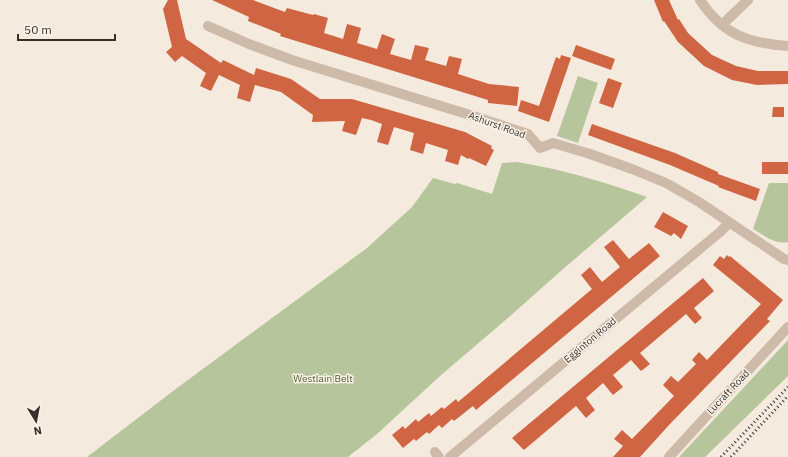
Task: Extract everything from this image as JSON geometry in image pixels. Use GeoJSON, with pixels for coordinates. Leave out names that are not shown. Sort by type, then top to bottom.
{"type":"FeatureCollection","features":[{"type":"Feature","properties":{"kind":"street"},"geometry":{"type":"LineString","coordinates":[[700,0],[711,15],[738,36],[763,44],[788,46]]}},
{"type":"Feature","properties":{"kind":"street"},"geometry":{"type":"LineString","coordinates":[[722,25],[748,0]]}},
{"type":"Feature","properties":{"kind":"street","name":"Ashurst Road"},"geometry":{"type":"LineString","coordinates":[[208,26],[249,44],[292,60],[528,134],[540,148],[553,143],[632,169],[685,193],[784,259],[788,260]]}},
{"type":"Feature","properties":{"kind":"street","name":"Egginton Road"},"geometry":{"type":"LineString","coordinates":[[450,457],[705,245],[729,223]]}},
{"type":"Feature","properties":{"kind":"street","name":"Lucraft Road"},"geometry":{"type":"LineString","coordinates":[[669,457],[788,327]]}},
{"type":"Feature","properties":{"kind":"green space"},"geometry":{"type":"Polygon","coordinates":[[[578,76],[598,83],[578,143],[557,136],[578,76]]]}},
{"type":"Feature","properties":{"kind":"green space","name":"Westlain Belt"},"geometry":{"type":"Polygon","coordinates":[[[517,162],[583,176],[647,197],[440,376],[377,434],[348,457],[87,457],[177,388],[367,248],[412,207],[433,178],[455,184],[457,183],[492,194],[502,163],[517,162]]]}},
{"type":"Feature","properties":{"kind":"green space"},"geometry":{"type":"Polygon","coordinates":[[[769,183],[788,183],[788,242],[783,243],[774,241],[753,229],[769,183]]]}},
{"type":"Feature","properties":{"kind":"green space"},"geometry":{"type":"Polygon","coordinates":[[[788,340],[788,376],[705,457],[679,457],[788,340]]]}},
{"type":"Feature","properties":{"kind":"building"},"geometry":{"type":"Polygon","coordinates":[[[168,0],[177,0],[186,39],[221,63],[223,60],[254,75],[256,68],[291,79],[320,99],[352,99],[465,132],[492,146],[491,148],[494,150],[486,166],[461,155],[458,165],[445,161],[448,150],[426,143],[423,154],[410,150],[414,133],[394,127],[388,145],[377,142],[382,124],[371,120],[362,118],[356,135],[342,131],[345,121],[312,122],[313,115],[281,92],[255,85],[250,102],[237,98],[240,85],[219,75],[211,91],[200,86],[206,73],[182,56],[175,62],[166,52],[172,47],[163,9],[168,0]]]}},
{"type":"Feature","properties":{"kind":"building"},"geometry":{"type":"Polygon","coordinates":[[[212,0],[253,0],[285,12],[287,8],[328,18],[324,33],[343,39],[347,24],[361,28],[357,43],[377,49],[382,34],[395,39],[390,54],[411,60],[415,45],[429,48],[425,60],[446,66],[449,56],[462,59],[458,74],[489,84],[519,87],[517,106],[488,103],[488,100],[280,36],[281,34],[248,21],[249,17],[212,0]]]}},
{"type":"Feature","properties":{"kind":"building"},"geometry":{"type":"Polygon","coordinates":[[[654,0],[669,0],[678,20],[679,19],[688,33],[712,55],[736,66],[758,71],[788,71],[788,84],[757,85],[732,80],[704,66],[678,42],[664,21],[663,22],[654,0]]]}},
{"type":"Feature","properties":{"kind":"building"},"geometry":{"type":"Polygon","coordinates":[[[576,45],[615,59],[611,70],[572,56],[576,45]]]}},
{"type":"Feature","properties":{"kind":"building"},"geometry":{"type":"Polygon","coordinates":[[[561,55],[571,58],[549,122],[518,111],[521,100],[539,106],[556,57],[560,59],[561,55]]]}},
{"type":"Feature","properties":{"kind":"building"},"geometry":{"type":"Polygon","coordinates":[[[608,78],[622,83],[613,108],[599,103],[608,78]]]}},
{"type":"Feature","properties":{"kind":"building"},"geometry":{"type":"Polygon","coordinates":[[[773,107],[784,107],[784,117],[772,117],[773,107]]]}},
{"type":"Feature","properties":{"kind":"building"},"geometry":{"type":"Polygon","coordinates":[[[592,124],[675,153],[718,172],[718,174],[760,189],[756,201],[718,187],[719,186],[670,165],[588,135],[592,124]]]}},
{"type":"Feature","properties":{"kind":"building"},"geometry":{"type":"Polygon","coordinates":[[[762,162],[788,162],[788,174],[762,174],[762,162]]]}},
{"type":"Feature","properties":{"kind":"building"},"geometry":{"type":"Polygon","coordinates":[[[663,212],[688,226],[681,239],[674,233],[671,236],[654,227],[663,212]]]}},
{"type":"Feature","properties":{"kind":"building"},"geometry":{"type":"Polygon","coordinates":[[[613,240],[629,259],[649,243],[660,256],[476,410],[473,406],[454,421],[452,419],[442,428],[439,425],[429,434],[427,432],[416,441],[414,439],[403,448],[392,435],[403,426],[405,429],[416,419],[418,422],[429,413],[431,416],[442,407],[444,409],[456,399],[458,402],[592,289],[581,275],[590,267],[602,282],[620,267],[604,247],[613,240]]]}},
{"type":"Feature","properties":{"kind":"building"},"geometry":{"type":"Polygon","coordinates":[[[727,255],[783,300],[767,319],[770,321],[640,457],[613,457],[623,446],[614,439],[622,430],[632,439],[674,396],[663,385],[671,376],[678,382],[696,364],[692,360],[699,352],[707,360],[761,304],[713,265],[720,256],[724,259],[727,255]]]}},
{"type":"Feature","properties":{"kind":"building"},"geometry":{"type":"Polygon","coordinates":[[[703,278],[714,291],[694,308],[702,318],[695,324],[686,314],[640,353],[650,364],[641,371],[631,360],[613,375],[623,387],[613,395],[603,383],[586,398],[595,410],[586,418],[576,406],[524,450],[512,438],[703,278]]]}},
{"type":"Feature","properties":{"kind":"railway"},"geometry":{"type":"LineString","coordinates":[[721,457],[788,387]]}},
{"type":"Feature","properties":{"kind":"railway"},"geometry":{"type":"LineString","coordinates":[[731,457],[788,396]]}}]}
